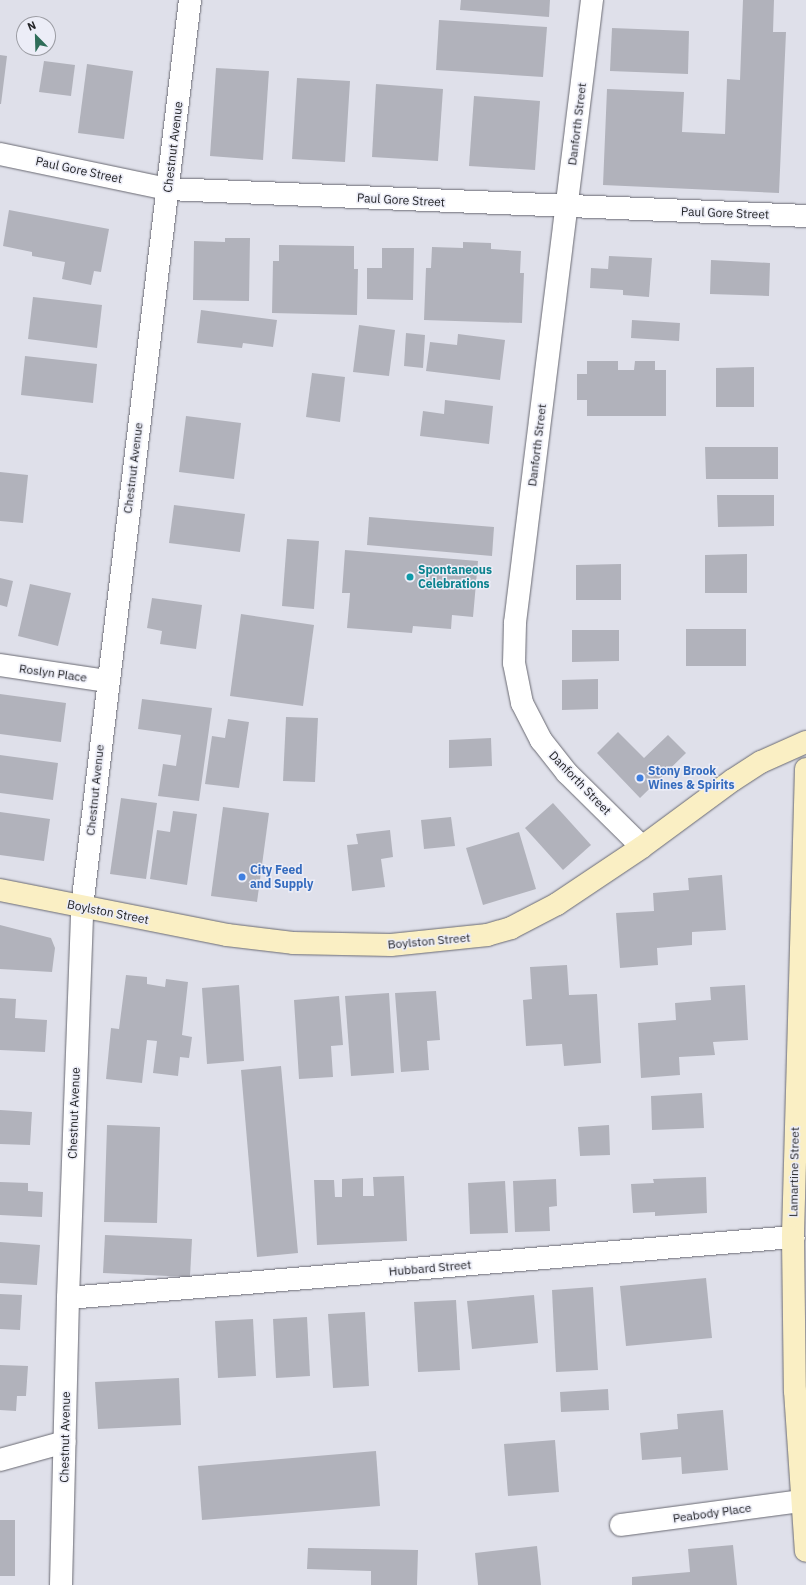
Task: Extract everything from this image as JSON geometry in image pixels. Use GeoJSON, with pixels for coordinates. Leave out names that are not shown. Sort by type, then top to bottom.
{"type":"FeatureCollection","features":[{"type":"Feature","properties":{"kind":"street","name":"Chestnut Avenue"},"geometry":{"type":"LineString","coordinates":[[61,1585],[68,1298],[82,907],[107,682],[190,0]]}},
{"type":"Feature","properties":{"kind":"street","name":"Danforth Street"},"geometry":{"type":"LineString","coordinates":[[592,0],[515,623],[514,663],[522,703],[541,740],[567,773],[642,847]]}},
{"type":"Feature","properties":{"kind":"street","name":"Paul Gore Street"},"geometry":{"type":"LineString","coordinates":[[0,154],[168,189],[806,216]]}},
{"type":"Feature","properties":{"kind":"street","name":"Roslyn Place"},"geometry":{"type":"LineString","coordinates":[[0,665],[107,682]]}},
{"type":"Feature","properties":{"kind":"street","name":"Boylston Street"},"geometry":{"type":"LineString","coordinates":[[0,890],[227,935],[293,943],[359,946],[425,943],[487,935],[511,928],[557,904],[642,847],[737,777],[774,756],[806,742]]}},
{"type":"Feature","properties":{"kind":"street","name":"Lamartine Street"},"geometry":{"type":"LineString","coordinates":[[806,769],[793,1238],[794,1361],[806,1551]]}},
{"type":"Feature","properties":{"kind":"street","name":"Hubbard Street"},"geometry":{"type":"LineString","coordinates":[[68,1298],[793,1238]]}},
{"type":"Feature","properties":{"kind":"street"},"geometry":{"type":"LineString","coordinates":[[0,1460],[65,1442]]}},
{"type":"Feature","properties":{"kind":"street","name":"Peabody Place"},"geometry":{"type":"LineString","coordinates":[[621,1525],[802,1501]]}},
{"type":"Feature","properties":{"kind":"building"},"geometry":{"type":"Polygon","coordinates":[[[461,0],[550,0],[549,17],[460,10],[461,0]]]}},
{"type":"Feature","properties":{"kind":"building"},"geometry":{"type":"Polygon","coordinates":[[[743,0],[774,0],[773,32],[786,32],[779,193],[603,185],[607,89],[684,92],[682,132],[725,134],[727,79],[740,80],[743,0]]]}},
{"type":"Feature","properties":{"kind":"building"},"geometry":{"type":"Polygon","coordinates":[[[439,20],[547,27],[543,77],[436,70],[439,20]]]}},
{"type":"Feature","properties":{"kind":"building"},"geometry":{"type":"Polygon","coordinates":[[[612,28],[689,31],[688,74],[610,71],[612,28]]]}},
{"type":"Feature","properties":{"kind":"building"},"geometry":{"type":"Polygon","coordinates":[[[0,55],[7,56],[1,104],[0,104],[0,55]]]}},
{"type":"Feature","properties":{"kind":"building"},"geometry":{"type":"Polygon","coordinates":[[[44,61],[75,65],[71,96],[39,92],[44,61]]]}},
{"type":"Feature","properties":{"kind":"building"},"geometry":{"type":"Polygon","coordinates":[[[87,64],[133,71],[124,139],[78,133],[87,64]]]}},
{"type":"Feature","properties":{"kind":"building"},"geometry":{"type":"Polygon","coordinates":[[[216,68],[269,71],[263,160],[210,156],[216,68]]]}},
{"type":"Feature","properties":{"kind":"building"},"geometry":{"type":"Polygon","coordinates":[[[297,78],[350,81],[345,162],[292,159],[297,78]]]}},
{"type":"Feature","properties":{"kind":"building"},"geometry":{"type":"Polygon","coordinates":[[[376,84],[443,89],[438,161],[372,157],[376,84]]]}},
{"type":"Feature","properties":{"kind":"building"},"geometry":{"type":"Polygon","coordinates":[[[474,96],[540,101],[535,170],[469,166],[474,96]]]}},
{"type":"Feature","properties":{"kind":"building"},"geometry":{"type":"Polygon","coordinates":[[[9,210],[109,229],[101,272],[94,271],[91,285],[62,279],[65,262],[32,256],[32,252],[3,246],[9,210]]]}},
{"type":"Feature","properties":{"kind":"building"},"geometry":{"type":"Polygon","coordinates":[[[225,238],[250,238],[249,301],[193,300],[194,241],[225,242],[225,238]]]}},
{"type":"Feature","properties":{"kind":"building"},"geometry":{"type":"Polygon","coordinates":[[[463,242],[491,243],[491,249],[521,251],[520,273],[524,273],[522,323],[424,320],[426,268],[431,268],[432,247],[463,248],[463,242]]]}},
{"type":"Feature","properties":{"kind":"building"},"geometry":{"type":"Polygon","coordinates":[[[279,245],[354,246],[354,269],[358,269],[357,315],[272,313],[273,261],[279,261],[279,245]]]}},
{"type":"Feature","properties":{"kind":"building"},"geometry":{"type":"Polygon","coordinates":[[[382,248],[414,248],[413,300],[367,299],[367,268],[382,268],[382,248]]]}},
{"type":"Feature","properties":{"kind":"building"},"geometry":{"type":"Polygon","coordinates":[[[609,256],[652,258],[649,297],[623,295],[623,290],[590,288],[591,268],[608,269],[609,256]]]}},
{"type":"Feature","properties":{"kind":"building"},"geometry":{"type":"Polygon","coordinates":[[[711,260],[770,263],[769,296],[710,294],[711,260]]]}},
{"type":"Feature","properties":{"kind":"building"},"geometry":{"type":"Polygon","coordinates":[[[33,297],[102,305],[97,348],[28,339],[33,297]]]}},
{"type":"Feature","properties":{"kind":"building"},"geometry":{"type":"Polygon","coordinates":[[[201,310],[277,320],[273,347],[243,343],[242,348],[197,343],[201,310]]]}},
{"type":"Feature","properties":{"kind":"building"},"geometry":{"type":"Polygon","coordinates":[[[632,320],[680,323],[679,341],[631,338],[632,320]]]}},
{"type":"Feature","properties":{"kind":"building"},"geometry":{"type":"Polygon","coordinates":[[[359,325],[395,330],[389,376],[353,372],[359,325]]]}},
{"type":"Feature","properties":{"kind":"building"},"geometry":{"type":"Polygon","coordinates":[[[406,333],[425,335],[423,368],[404,366],[406,333]]]}},
{"type":"Feature","properties":{"kind":"building"},"geometry":{"type":"Polygon","coordinates":[[[458,334],[505,340],[500,380],[426,371],[430,342],[457,345],[458,334]]]}},
{"type":"Feature","properties":{"kind":"building"},"geometry":{"type":"Polygon","coordinates":[[[25,356],[97,364],[93,403],[21,395],[25,356]]]}},
{"type":"Feature","properties":{"kind":"building"},"geometry":{"type":"Polygon","coordinates":[[[587,361],[618,361],[618,370],[634,370],[635,361],[655,361],[655,370],[666,370],[666,416],[587,416],[587,400],[577,400],[577,374],[587,374],[587,361]]]}},
{"type":"Feature","properties":{"kind":"building"},"geometry":{"type":"Polygon","coordinates":[[[754,367],[754,407],[716,407],[716,368],[754,367]]]}},
{"type":"Feature","properties":{"kind":"building"},"geometry":{"type":"Polygon","coordinates":[[[312,373],[345,377],[340,422],[306,417],[312,373]]]}},
{"type":"Feature","properties":{"kind":"building"},"geometry":{"type":"Polygon","coordinates":[[[445,400],[493,406],[489,444],[420,436],[423,411],[444,414],[445,400]]]}},
{"type":"Feature","properties":{"kind":"building"},"geometry":{"type":"Polygon","coordinates":[[[186,416],[241,423],[234,479],[179,472],[186,416]]]}},
{"type":"Feature","properties":{"kind":"building"},"geometry":{"type":"Polygon","coordinates":[[[705,447],[778,447],[778,479],[706,479],[705,447]]]}},
{"type":"Feature","properties":{"kind":"building"},"geometry":{"type":"Polygon","coordinates":[[[0,472],[28,475],[23,523],[0,521],[0,472]]]}},
{"type":"Feature","properties":{"kind":"building"},"geometry":{"type":"Polygon","coordinates":[[[717,495],[774,495],[774,526],[718,527],[717,495]]]}},
{"type":"Feature","properties":{"kind":"building"},"geometry":{"type":"Polygon","coordinates":[[[174,505],[245,514],[240,552],[169,543],[174,505]]]}},
{"type":"Feature","properties":{"kind":"building"},"geometry":{"type":"Polygon","coordinates":[[[369,517],[494,527],[492,556],[367,545],[369,517]]]}},
{"type":"Feature","properties":{"kind":"building"},"geometry":{"type":"Polygon","coordinates":[[[287,539],[319,541],[314,609],[282,606],[287,539]]]}},
{"type":"Feature","properties":{"kind":"building","name":"Spontaneous Celebrations"},"geometry":{"type":"Polygon","coordinates":[[[345,550],[478,561],[473,617],[452,615],[451,629],[413,626],[412,633],[347,628],[350,593],[342,593],[345,550]]]}},
{"type":"Feature","properties":{"kind":"building"},"geometry":{"type":"Polygon","coordinates":[[[747,554],[747,593],[705,593],[705,555],[747,554]]]}},
{"type":"Feature","properties":{"kind":"building"},"geometry":{"type":"Polygon","coordinates":[[[621,564],[621,600],[576,600],[576,565],[621,564]]]}},
{"type":"Feature","properties":{"kind":"building"},"geometry":{"type":"Polygon","coordinates":[[[0,578],[13,581],[7,607],[0,605],[0,578]]]}},
{"type":"Feature","properties":{"kind":"building"},"geometry":{"type":"Polygon","coordinates":[[[30,584],[71,593],[58,646],[18,636],[30,584]]]}},
{"type":"Feature","properties":{"kind":"building"},"geometry":{"type":"Polygon","coordinates":[[[152,598],[202,605],[196,649],[160,644],[162,631],[147,628],[152,598]]]}},
{"type":"Feature","properties":{"kind":"building"},"geometry":{"type":"Polygon","coordinates":[[[241,614],[314,625],[303,706],[230,696],[241,614]]]}},
{"type":"Feature","properties":{"kind":"building"},"geometry":{"type":"Polygon","coordinates":[[[686,629],[746,629],[746,666],[686,666],[686,629]]]}},
{"type":"Feature","properties":{"kind":"building"},"geometry":{"type":"Polygon","coordinates":[[[572,630],[619,630],[619,661],[572,662],[572,630]]]}},
{"type":"Feature","properties":{"kind":"building"},"geometry":{"type":"Polygon","coordinates":[[[598,679],[598,709],[562,710],[562,680],[598,679]]]}},
{"type":"Feature","properties":{"kind":"building"},"geometry":{"type":"Polygon","coordinates":[[[0,694],[66,703],[61,742],[0,734],[0,694]]]}},
{"type":"Feature","properties":{"kind":"building"},"geometry":{"type":"Polygon","coordinates":[[[142,699],[212,708],[199,801],[158,796],[163,764],[176,766],[181,735],[138,729],[142,699]]]}},
{"type":"Feature","properties":{"kind":"building"},"geometry":{"type":"Polygon","coordinates":[[[286,717],[318,718],[315,782],[283,781],[286,717]]]}},
{"type":"Feature","properties":{"kind":"building"},"geometry":{"type":"Polygon","coordinates":[[[228,719],[249,722],[239,788],[205,784],[212,736],[225,738],[228,719]]]}},
{"type":"Feature","properties":{"kind":"building","name":"Stony Brook Wines & Spirits"},"geometry":{"type":"Polygon","coordinates":[[[618,732],[644,758],[668,735],[686,753],[640,798],[597,753],[618,732]]]}},
{"type":"Feature","properties":{"kind":"building"},"geometry":{"type":"Polygon","coordinates":[[[491,738],[492,766],[449,768],[449,740],[491,738]]]}},
{"type":"Feature","properties":{"kind":"building"},"geometry":{"type":"Polygon","coordinates":[[[0,755],[58,763],[53,800],[0,793],[0,755]]]}},
{"type":"Feature","properties":{"kind":"building"},"geometry":{"type":"Polygon","coordinates":[[[121,798],[157,803],[146,879],[110,874],[121,798]]]}},
{"type":"Feature","properties":{"kind":"building"},"geometry":{"type":"Polygon","coordinates":[[[553,803],[591,845],[563,870],[525,828],[553,803]]]}},
{"type":"Feature","properties":{"kind":"building"},"geometry":{"type":"Polygon","coordinates":[[[223,807],[269,813],[257,902],[211,896],[223,807]]]}},
{"type":"Feature","properties":{"kind":"building"},"geometry":{"type":"Polygon","coordinates":[[[173,811],[197,814],[187,885],[150,879],[157,830],[170,832],[173,811]]]}},
{"type":"Feature","properties":{"kind":"building"},"geometry":{"type":"Polygon","coordinates":[[[0,812],[50,819],[44,861],[0,855],[0,812]]]}},
{"type":"Feature","properties":{"kind":"building"},"geometry":{"type":"Polygon","coordinates":[[[451,817],[455,846],[424,849],[421,820],[451,817]]]}},
{"type":"Feature","properties":{"kind":"building"},"geometry":{"type":"Polygon","coordinates":[[[390,830],[393,857],[381,859],[385,887],[352,891],[347,845],[358,844],[356,834],[390,830]]]}},
{"type":"Feature","properties":{"kind":"building"},"geometry":{"type":"Polygon","coordinates":[[[519,832],[536,889],[483,905],[466,848],[519,832]]]}},
{"type":"Feature","properties":{"kind":"building"},"geometry":{"type":"Polygon","coordinates":[[[722,875],[726,930],[692,932],[692,945],[657,948],[658,965],[620,968],[616,913],[654,911],[653,893],[689,890],[688,878],[722,875]]]}},
{"type":"Feature","properties":{"kind":"building"},"geometry":{"type":"Polygon","coordinates":[[[0,925],[51,938],[55,948],[52,972],[0,969],[0,925]]]}},
{"type":"Feature","properties":{"kind":"building"},"geometry":{"type":"Polygon","coordinates":[[[567,965],[569,995],[597,994],[601,1063],[564,1066],[562,1044],[526,1046],[523,1000],[532,999],[530,967],[567,965]]]}},
{"type":"Feature","properties":{"kind":"building"},"geometry":{"type":"Polygon","coordinates":[[[126,975],[147,977],[147,984],[165,987],[166,979],[188,982],[182,1035],[192,1037],[189,1058],[180,1057],[178,1076],[153,1073],[157,1041],[147,1040],[142,1083],[106,1079],[111,1028],[119,1029],[126,975]]]}},
{"type":"Feature","properties":{"kind":"building"},"geometry":{"type":"Polygon","coordinates":[[[239,985],[244,1061],[207,1064],[202,988],[239,985]]]}},
{"type":"Feature","properties":{"kind":"building"},"geometry":{"type":"Polygon","coordinates":[[[745,985],[748,1040],[713,1042],[715,1055],[679,1057],[680,1075],[641,1078],[638,1023],[676,1020],[675,1003],[711,1000],[710,987],[745,985]]]}},
{"type":"Feature","properties":{"kind":"building"},"geometry":{"type":"Polygon","coordinates":[[[436,991],[440,1040],[427,1041],[429,1070],[401,1072],[395,993],[436,991]]]}},
{"type":"Feature","properties":{"kind":"building"},"geometry":{"type":"Polygon","coordinates":[[[389,993],[394,1073],[351,1076],[345,996],[389,993]]]}},
{"type":"Feature","properties":{"kind":"building"},"geometry":{"type":"Polygon","coordinates":[[[339,996],[343,1045],[331,1046],[333,1077],[299,1079],[294,1000],[339,996]]]}},
{"type":"Feature","properties":{"kind":"building"},"geometry":{"type":"Polygon","coordinates":[[[0,998],[16,999],[15,1018],[47,1020],[45,1052],[0,1050],[0,998]]]}},
{"type":"Feature","properties":{"kind":"building"},"geometry":{"type":"Polygon","coordinates":[[[281,1066],[298,1253],[257,1257],[241,1070],[281,1066]]]}},
{"type":"Feature","properties":{"kind":"building"},"geometry":{"type":"Polygon","coordinates":[[[702,1093],[704,1128],[652,1130],[651,1096],[702,1093]]]}},
{"type":"Feature","properties":{"kind":"building"},"geometry":{"type":"Polygon","coordinates":[[[0,1110],[32,1112],[30,1145],[0,1144],[0,1110]]]}},
{"type":"Feature","properties":{"kind":"building"},"geometry":{"type":"Polygon","coordinates":[[[107,1125],[160,1127],[157,1223],[104,1222],[107,1125]]]}},
{"type":"Feature","properties":{"kind":"building"},"geometry":{"type":"Polygon","coordinates":[[[609,1125],[610,1155],[580,1156],[578,1127],[609,1125]]]}},
{"type":"Feature","properties":{"kind":"building"},"geometry":{"type":"Polygon","coordinates":[[[404,1176],[407,1241],[317,1245],[314,1180],[334,1180],[335,1197],[342,1197],[342,1179],[363,1178],[363,1196],[374,1196],[373,1177],[404,1176]]]}},
{"type":"Feature","properties":{"kind":"building"},"geometry":{"type":"Polygon","coordinates":[[[706,1177],[707,1213],[655,1216],[655,1212],[633,1213],[631,1184],[654,1183],[653,1179],[706,1177]]]}},
{"type":"Feature","properties":{"kind":"building"},"geometry":{"type":"Polygon","coordinates":[[[556,1179],[557,1206],[549,1207],[550,1231],[515,1232],[513,1181],[556,1179]]]}},
{"type":"Feature","properties":{"kind":"building"},"geometry":{"type":"Polygon","coordinates":[[[505,1181],[508,1233],[470,1234],[468,1183],[505,1181]]]}},
{"type":"Feature","properties":{"kind":"building"},"geometry":{"type":"Polygon","coordinates":[[[0,1182],[28,1183],[28,1191],[43,1192],[42,1217],[0,1215],[0,1182]]]}},
{"type":"Feature","properties":{"kind":"building"},"geometry":{"type":"Polygon","coordinates":[[[105,1235],[192,1239],[190,1277],[103,1273],[105,1235]]]}},
{"type":"Feature","properties":{"kind":"building"},"geometry":{"type":"Polygon","coordinates":[[[0,1242],[40,1245],[37,1285],[0,1283],[0,1242]]]}},
{"type":"Feature","properties":{"kind":"building"},"geometry":{"type":"Polygon","coordinates":[[[706,1278],[712,1338],[626,1346],[620,1286],[706,1278]]]}},
{"type":"Feature","properties":{"kind":"building"},"geometry":{"type":"Polygon","coordinates":[[[593,1287],[598,1370],[556,1372],[552,1290],[593,1287]]]}},
{"type":"Feature","properties":{"kind":"building"},"geometry":{"type":"Polygon","coordinates":[[[0,1294],[22,1295],[20,1330],[0,1329],[0,1294]]]}},
{"type":"Feature","properties":{"kind":"building"},"geometry":{"type":"Polygon","coordinates":[[[534,1295],[538,1343],[472,1349],[467,1301],[534,1295]]]}},
{"type":"Feature","properties":{"kind":"building"},"geometry":{"type":"Polygon","coordinates":[[[456,1300],[460,1370],[418,1372],[414,1302],[456,1300]]]}},
{"type":"Feature","properties":{"kind":"building"},"geometry":{"type":"Polygon","coordinates":[[[365,1312],[369,1386],[333,1388],[328,1314],[365,1312]]]}},
{"type":"Feature","properties":{"kind":"building"},"geometry":{"type":"Polygon","coordinates":[[[307,1317],[310,1376],[276,1378],[273,1319],[307,1317]]]}},
{"type":"Feature","properties":{"kind":"building"},"geometry":{"type":"Polygon","coordinates":[[[253,1319],[256,1376],[218,1378],[215,1321],[253,1319]]]}},
{"type":"Feature","properties":{"kind":"building"},"geometry":{"type":"Polygon","coordinates":[[[0,1365],[28,1366],[26,1396],[17,1396],[16,1411],[0,1410],[0,1365]]]}},
{"type":"Feature","properties":{"kind":"building"},"geometry":{"type":"Polygon","coordinates":[[[179,1378],[181,1425],[98,1429],[95,1382],[179,1378]]]}},
{"type":"Feature","properties":{"kind":"building"},"geometry":{"type":"Polygon","coordinates":[[[608,1389],[609,1410],[561,1412],[560,1392],[608,1389]]]}},
{"type":"Feature","properties":{"kind":"building"},"geometry":{"type":"Polygon","coordinates":[[[723,1410],[728,1470],[682,1474],[681,1457],[642,1460],[640,1433],[678,1429],[677,1414],[723,1410]]]}},
{"type":"Feature","properties":{"kind":"building"},"geometry":{"type":"Polygon","coordinates":[[[555,1440],[559,1492],[508,1496],[504,1444],[555,1440]]]}},
{"type":"Feature","properties":{"kind":"building"},"geometry":{"type":"Polygon","coordinates":[[[376,1451],[380,1506],[202,1520],[198,1466],[376,1451]]]}},
{"type":"Feature","properties":{"kind":"building"},"geometry":{"type":"Polygon","coordinates":[[[0,1520],[15,1520],[15,1576],[0,1576],[0,1520]]]}},
{"type":"Feature","properties":{"kind":"building"},"geometry":{"type":"Polygon","coordinates":[[[733,1545],[737,1585],[632,1585],[632,1577],[690,1572],[688,1549],[733,1545]]]}},
{"type":"Feature","properties":{"kind":"building"},"geometry":{"type":"Polygon","coordinates":[[[537,1546],[541,1585],[478,1585],[475,1553],[537,1546]]]}},
{"type":"Feature","properties":{"kind":"building"},"geometry":{"type":"Polygon","coordinates":[[[308,1548],[418,1550],[417,1585],[371,1585],[371,1571],[307,1569],[308,1548]]]}},
{"type":"Feature","properties":{"kind":"place","name":"Spontaneous Celebrations"},"geometry":{"type":"Point","coordinates":[410,577]}},
{"type":"Feature","properties":{"kind":"place","name":"Stony Brook Wines & Spirits"},"geometry":{"type":"Point","coordinates":[640,778]}},
{"type":"Feature","properties":{"kind":"place","name":"City Feed and Supply"},"geometry":{"type":"Point","coordinates":[242,877]}}]}
